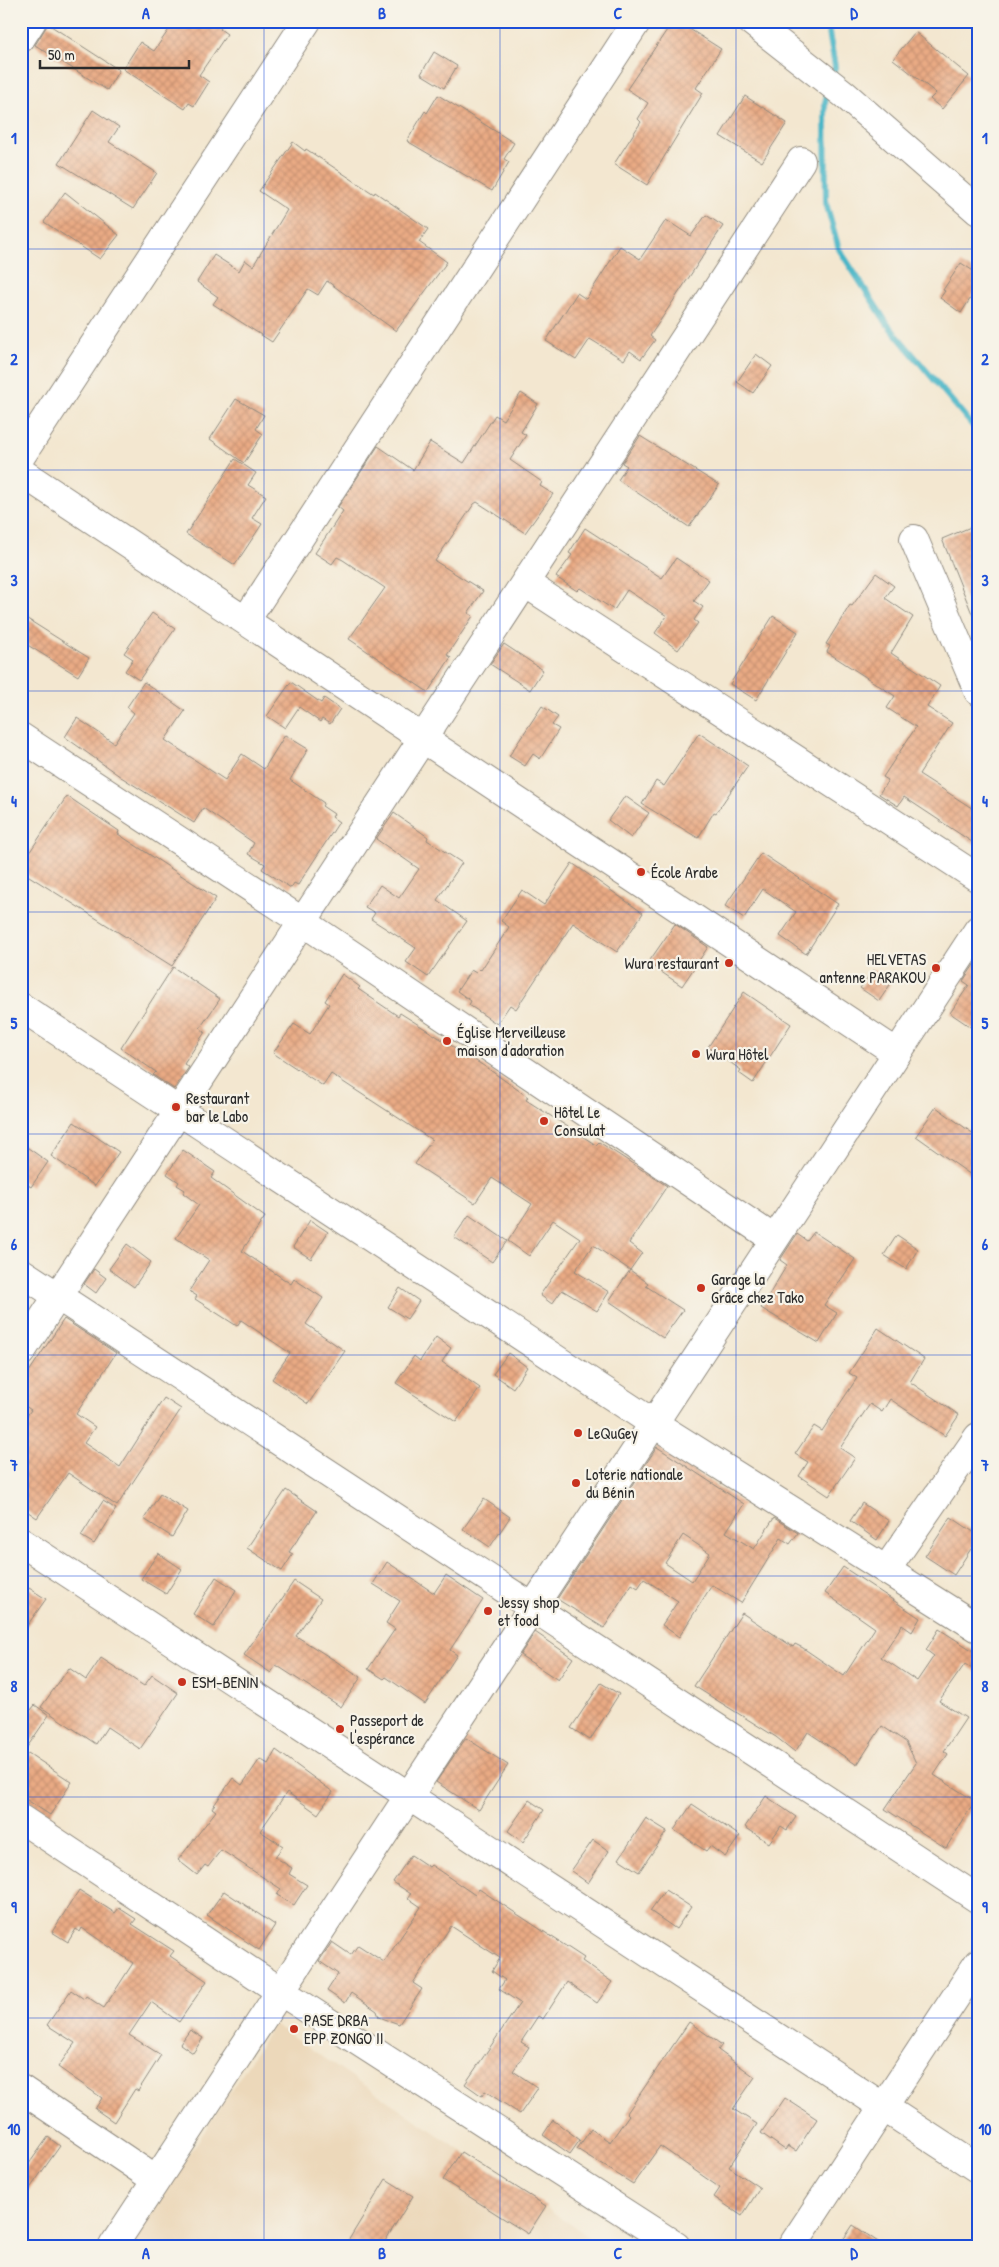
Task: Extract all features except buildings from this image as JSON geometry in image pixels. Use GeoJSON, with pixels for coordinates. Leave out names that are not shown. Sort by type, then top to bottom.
{"type":"FeatureCollection","features":[{"type":"Feature","properties":{"kind":"street"},"geometry":{"type":"LineString","coordinates":[[21,38],[32,21]]}},
{"type":"Feature","properties":{"kind":"street"},"geometry":{"type":"LineString","coordinates":[[21,456],[307,21]]}},
{"type":"Feature","properties":{"kind":"street"},"geometry":{"type":"LineString","coordinates":[[246,620],[637,21]]}},
{"type":"Feature","properties":{"kind":"street"},"geometry":{"type":"LineString","coordinates":[[751,21],[835,86],[978,211]]}},
{"type":"Feature","properties":{"kind":"street"},"geometry":{"type":"LineString","coordinates":[[21,1352],[801,161]]}},
{"type":"Feature","properties":{"kind":"street"},"geometry":{"type":"LineString","coordinates":[[21,472],[897,1053]]}},
{"type":"Feature","properties":{"kind":"street"},"geometry":{"type":"LineString","coordinates":[[914,539],[978,691]]}},
{"type":"Feature","properties":{"kind":"street"},"geometry":{"type":"LineString","coordinates":[[525,583],[978,878]]}},
{"type":"Feature","properties":{"kind":"street"},"geometry":{"type":"LineString","coordinates":[[21,737],[303,922],[774,1239]]}},
{"type":"Feature","properties":{"kind":"street"},"geometry":{"type":"LineString","coordinates":[[113,2246],[978,930]]}},
{"type":"Feature","properties":{"kind":"street"},"geometry":{"type":"LineString","coordinates":[[21,1007],[653,1423],[978,1628]]}},
{"type":"Feature","properties":{"kind":"street"},"geometry":{"type":"LineString","coordinates":[[21,1272],[978,1898]]}},
{"type":"Feature","properties":{"kind":"street"},"geometry":{"type":"LineString","coordinates":[[886,1570],[978,1438]]}},
{"type":"Feature","properties":{"kind":"street"},"geometry":{"type":"LineString","coordinates":[[21,1542],[978,2168]]}},
{"type":"Feature","properties":{"kind":"street"},"geometry":{"type":"LineString","coordinates":[[21,1819],[280,1991],[676,2246]]}},
{"type":"Feature","properties":{"kind":"street"},"geometry":{"type":"LineString","coordinates":[[792,2246],[978,1963]]}},
{"type":"Feature","properties":{"kind":"street"},"geometry":{"type":"LineString","coordinates":[[21,2089],[156,2180]]}},
{"type":"Feature","properties":{"kind":"shaded area"},"geometry":{"type":"Polygon","coordinates":[[[274,2024],[603,2246],[130,2246],[274,2024]]]}},
{"type":"Feature","properties":{"kind":"waterway"},"geometry":{"type":"LineString","coordinates":[[827,21],[835,67],[832,76]]}},
{"type":"Feature","properties":{"kind":"waterway"},"geometry":{"type":"LineString","coordinates":[[828,90],[825,103],[826,203],[839,249],[888,325],[978,432]]}},
{"type":"Feature","properties":{"kind":"place","name":"École Arabe"},"geometry":{"type":"Point","coordinates":[641,872]}},
{"type":"Feature","properties":{"kind":"place","name":"Wura restaurant"},"geometry":{"type":"Point","coordinates":[729,963]}},
{"type":"Feature","properties":{"kind":"place","name":"HELVETAS antenne PARAKOU"},"geometry":{"type":"Point","coordinates":[936,968]}},
{"type":"Feature","properties":{"kind":"place","name":"Église Merveilleuse maison d'adoration"},"geometry":{"type":"Point","coordinates":[447,1041]}},
{"type":"Feature","properties":{"kind":"place","name":"Wura Hôtel"},"geometry":{"type":"Point","coordinates":[696,1054]}},
{"type":"Feature","properties":{"kind":"place","name":"Restaurant bar le Labo"},"geometry":{"type":"Point","coordinates":[176,1107]}},
{"type":"Feature","properties":{"kind":"place","name":"Hôtel Le Consulat"},"geometry":{"type":"Point","coordinates":[544,1121]}},
{"type":"Feature","properties":{"kind":"place","name":"Garage la Grâce chez Tako"},"geometry":{"type":"Point","coordinates":[701,1288]}},
{"type":"Feature","properties":{"kind":"place","name":"LeQuGey"},"geometry":{"type":"Point","coordinates":[578,1433]}},
{"type":"Feature","properties":{"kind":"place","name":"Loterie nationale du Bénin"},"geometry":{"type":"Point","coordinates":[576,1483]}},
{"type":"Feature","properties":{"kind":"place","name":"Jessy shop et food"},"geometry":{"type":"Point","coordinates":[488,1611]}},
{"type":"Feature","properties":{"kind":"place","name":"ESM-BENIN"},"geometry":{"type":"Point","coordinates":[182,1682]}},
{"type":"Feature","properties":{"kind":"place","name":"Passeport de l'espérance"},"geometry":{"type":"Point","coordinates":[340,1729]}},
{"type":"Feature","properties":{"kind":"place","name":"PASE DRBA EPP ZONGO II"},"geometry":{"type":"Point","coordinates":[294,2029]}}]}
